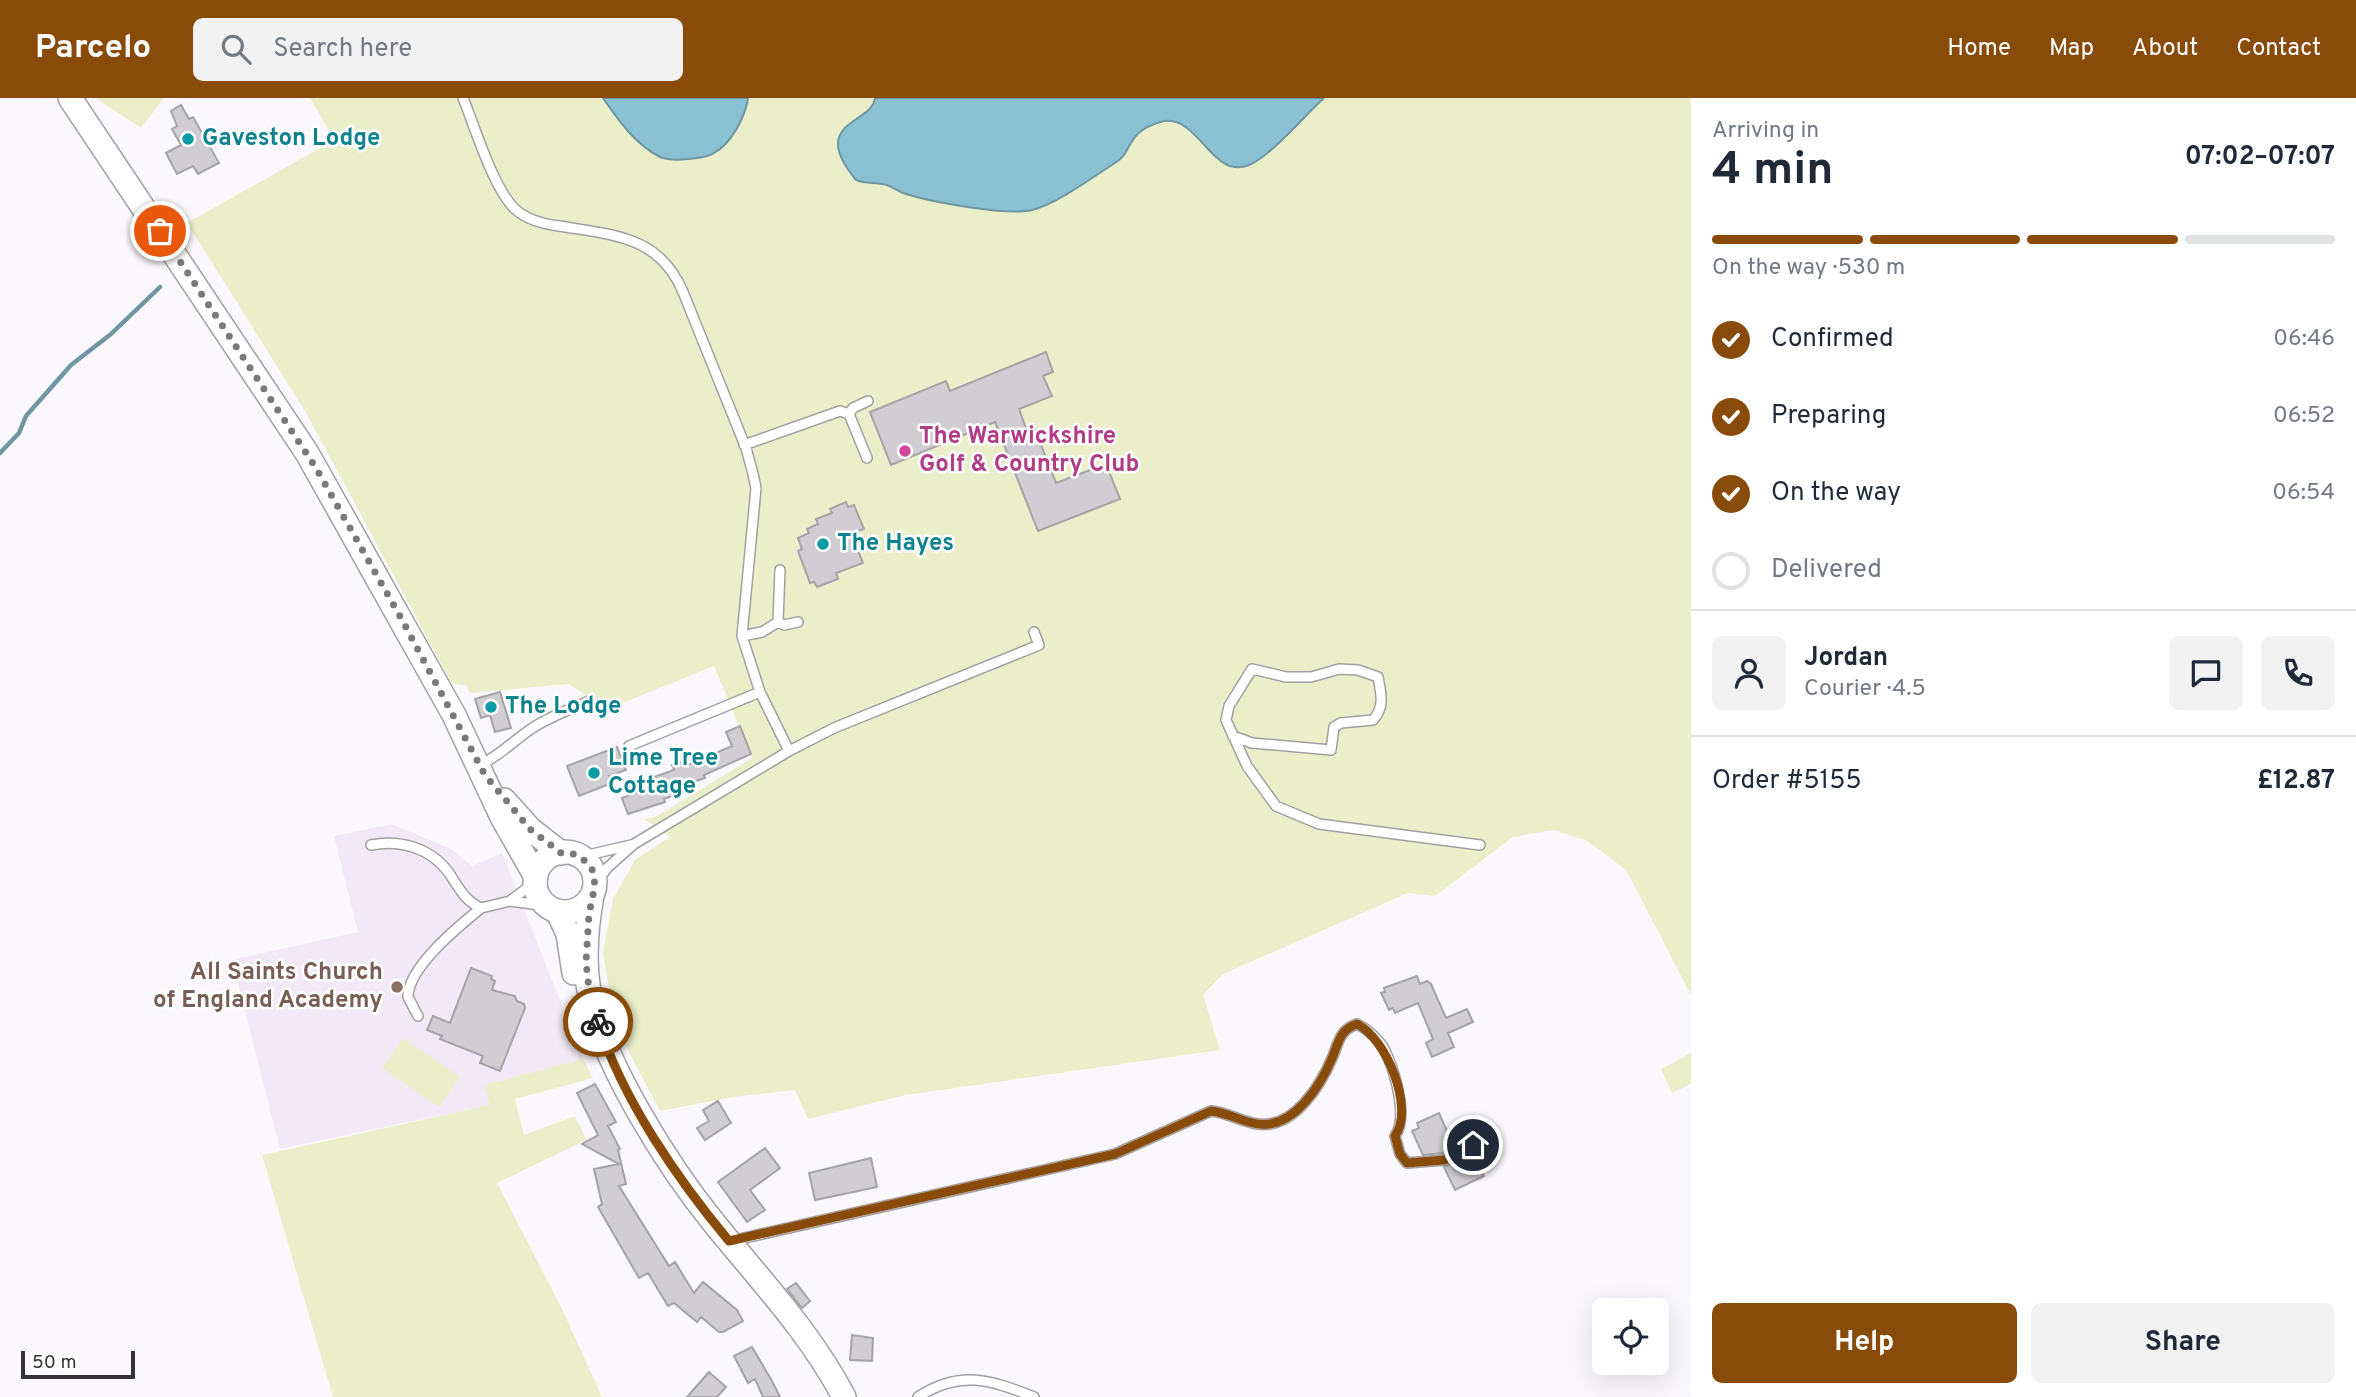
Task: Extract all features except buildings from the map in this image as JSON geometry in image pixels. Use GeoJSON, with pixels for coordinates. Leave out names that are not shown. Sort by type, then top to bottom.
{"type":"FeatureCollection","features":[{"type":"Feature","properties":{"kind":"street"},"geometry":{"type":"LineString","coordinates":[[70,98],[307,453],[401,618],[482,770],[502,817],[535,879],[538,896],[553,909],[568,934],[577,986],[641,1114],[678,1173],[729,1241],[802,1329],[844,1397]]}},
{"type":"Feature","properties":{"kind":"street"},"geometry":{"type":"LineString","coordinates":[[482,770],[530,829],[568,853],[583,859],[592,869],[593,890],[586,962],[590,998],[599,1026]]}},
{"type":"Feature","properties":{"kind":"street"},"geometry":{"type":"LineString","coordinates":[[535,879],[545,860],[568,853]]}},
{"type":"Feature","properties":{"kind":"street"},"geometry":{"type":"LineString","coordinates":[[553,909],[578,910],[593,890]]}},
{"type":"Feature","properties":{"kind":"lane"},"geometry":{"type":"LineString","coordinates":[[463,98],[495,176],[514,208],[541,223],[628,238],[645,246],[666,264],[679,282],[744,444],[756,488],[742,636],[744,650],[760,692],[789,751]]}},
{"type":"Feature","properties":{"kind":"lane"},"geometry":{"type":"LineString","coordinates":[[849,414],[853,408],[868,401]]}},
{"type":"Feature","properties":{"kind":"lane"},"geometry":{"type":"LineString","coordinates":[[744,444],[840,411],[849,414],[867,458]]}},
{"type":"Feature","properties":{"kind":"lane"},"geometry":{"type":"LineString","coordinates":[[778,622],[780,570]]}},
{"type":"Feature","properties":{"kind":"lane"},"geometry":{"type":"LineString","coordinates":[[742,636],[762,632],[778,622]]}},
{"type":"Feature","properties":{"kind":"lane"},"geometry":{"type":"LineString","coordinates":[[778,622],[784,625],[798,622]]}},
{"type":"Feature","properties":{"kind":"lane"},"geometry":{"type":"LineString","coordinates":[[593,890],[607,868],[634,844],[789,751],[834,727],[1039,645],[1034,632]]}},
{"type":"Feature","properties":{"kind":"lane"},"geometry":{"type":"LineString","coordinates":[[1233,736],[1252,743],[1331,750],[1334,727],[1341,723],[1373,720],[1380,713],[1382,701],[1378,677],[1358,670],[1339,669],[1311,677],[1286,677],[1251,669],[1229,706],[1226,720],[1233,736],[1247,766],[1276,806],[1319,824],[1480,845]]}},
{"type":"Feature","properties":{"kind":"lane"},"geometry":{"type":"LineString","coordinates":[[629,746],[760,692]]}},
{"type":"Feature","properties":{"kind":"lane"},"geometry":{"type":"LineString","coordinates":[[482,770],[523,735],[550,718],[589,701]]}},
{"type":"Feature","properties":{"kind":"lane"},"geometry":{"type":"LineString","coordinates":[[371,845],[398,843],[424,852],[441,863],[466,899],[481,908]]}},
{"type":"Feature","properties":{"kind":"lane"},"geometry":{"type":"LineString","coordinates":[[568,853],[588,855],[634,844]]}},
{"type":"Feature","properties":{"kind":"lane"},"geometry":{"type":"LineString","coordinates":[[510,901],[535,879]]}},
{"type":"Feature","properties":{"kind":"lane"},"geometry":{"type":"LineString","coordinates":[[418,1016],[408,997],[414,977],[451,932],[481,908],[510,901],[553,909]]}},
{"type":"Feature","properties":{"kind":"lane"},"geometry":{"type":"LineString","coordinates":[[729,1241],[1115,1154],[1211,1111],[1227,1113],[1257,1124],[1277,1123],[1293,1114],[1310,1095],[1333,1055],[1336,1041],[1349,1027],[1357,1024],[1376,1038],[1387,1055],[1403,1112],[1400,1129],[1395,1136],[1400,1154],[1407,1163],[1444,1160],[1473,1145]]}},
{"type":"Feature","properties":{"kind":"lane"},"geometry":{"type":"LineString","coordinates":[[918,1397],[953,1381],[974,1378],[1034,1397]]}},
{"type":"Feature","properties":{"kind":"shaded area","name":"All Saints Church of England Academy"},"geometry":{"type":"Polygon","coordinates":[[[392,824],[451,849],[472,866],[502,853],[583,1059],[485,1085],[491,1105],[280,1149],[232,960],[358,932],[334,836],[392,824]]]}},
{"type":"Feature","properties":{"kind":"green space"},"geometry":{"type":"Polygon","coordinates":[[[95,98],[164,98],[141,128],[95,98]]]}},
{"type":"Feature","properties":{"kind":"green space"},"geometry":{"type":"Polygon","coordinates":[[[310,98],[1691,98],[1691,995],[1626,870],[1587,841],[1554,830],[1513,837],[1435,896],[1408,893],[1223,974],[1203,995],[1220,1050],[906,1095],[808,1119],[795,1090],[733,1097],[660,1111],[615,1026],[603,952],[613,899],[635,860],[670,837],[644,819],[657,816],[752,758],[751,754],[714,666],[608,709],[568,684],[470,693],[466,685],[452,684],[305,411],[187,223],[334,140],[310,98]]]}},
{"type":"Feature","properties":{"kind":"green space"},"geometry":{"type":"Polygon","coordinates":[[[403,1038],[460,1077],[439,1107],[382,1068],[403,1038]]]}},
{"type":"Feature","properties":{"kind":"green space"},"geometry":{"type":"Polygon","coordinates":[[[1691,1053],[1691,1084],[1672,1093],[1661,1069],[1691,1053]]]}},
{"type":"Feature","properties":{"kind":"green space"},"geometry":{"type":"Polygon","coordinates":[[[583,1059],[593,1078],[515,1099],[524,1135],[575,1116],[587,1140],[497,1183],[563,1311],[602,1397],[333,1397],[262,1155],[490,1105],[484,1085],[583,1059]]]}},
{"type":"Feature","properties":{"kind":"water"},"geometry":{"type":"Polygon","coordinates":[[[603,98],[748,98],[737,129],[721,149],[705,157],[677,160],[660,157],[643,146],[621,123],[603,98]]]}},
{"type":"Feature","properties":{"kind":"water"},"geometry":{"type":"Polygon","coordinates":[[[875,98],[1324,98],[1277,145],[1249,165],[1236,167],[1224,163],[1185,126],[1173,121],[1160,122],[1140,132],[1121,159],[1063,197],[1032,210],[1005,211],[933,201],[906,194],[887,185],[856,180],[843,161],[838,146],[840,135],[872,107],[875,98]]]}},
{"type":"Feature","properties":{"kind":"waterway"},"geometry":{"type":"LineString","coordinates":[[0,453],[19,433],[26,416],[71,365],[111,334],[160,287]]}},
{"type":"Feature","properties":{"kind":"way so far"},"geometry":{"type":"LineString","coordinates":[[160,231],[316,468],[401,618],[485,775],[530,829],[551,847],[561,853],[574,854],[587,862],[592,869],[595,885],[587,930],[586,962],[590,998],[598,1022]]}},
{"type":"Feature","properties":{"kind":"place","name":"Gaveston Lodge"},"geometry":{"type":"Point","coordinates":[188,139]}},
{"type":"Feature","properties":{"kind":"place","name":"The Warwickshire Golf & Country Club"},"geometry":{"type":"Point","coordinates":[905,451]}},
{"type":"Feature","properties":{"kind":"place","name":"The Hayes"},"geometry":{"type":"Point","coordinates":[823,544]}},
{"type":"Feature","properties":{"kind":"place","name":"The Lodge"},"geometry":{"type":"Point","coordinates":[491,707]}},
{"type":"Feature","properties":{"kind":"place","name":"Lime Tree Cottage"},"geometry":{"type":"Point","coordinates":[594,773]}},
{"type":"Feature","properties":{"kind":"place","name":"All Saints Church of England Academy"},"geometry":{"type":"Point","coordinates":[397,987]}},
{"type":"Feature","properties":{"kind":"route"},"geometry":{"type":"LineString","coordinates":[[598,1022],[634,1102],[678,1173],[729,1241],[1115,1154],[1211,1111],[1227,1113],[1257,1124],[1277,1123],[1293,1114],[1310,1095],[1333,1055],[1336,1041],[1349,1027],[1357,1024],[1366,1028],[1376,1038],[1387,1055],[1403,1112],[1400,1129],[1395,1136],[1400,1154],[1407,1163],[1444,1160],[1473,1145]]}}]}
